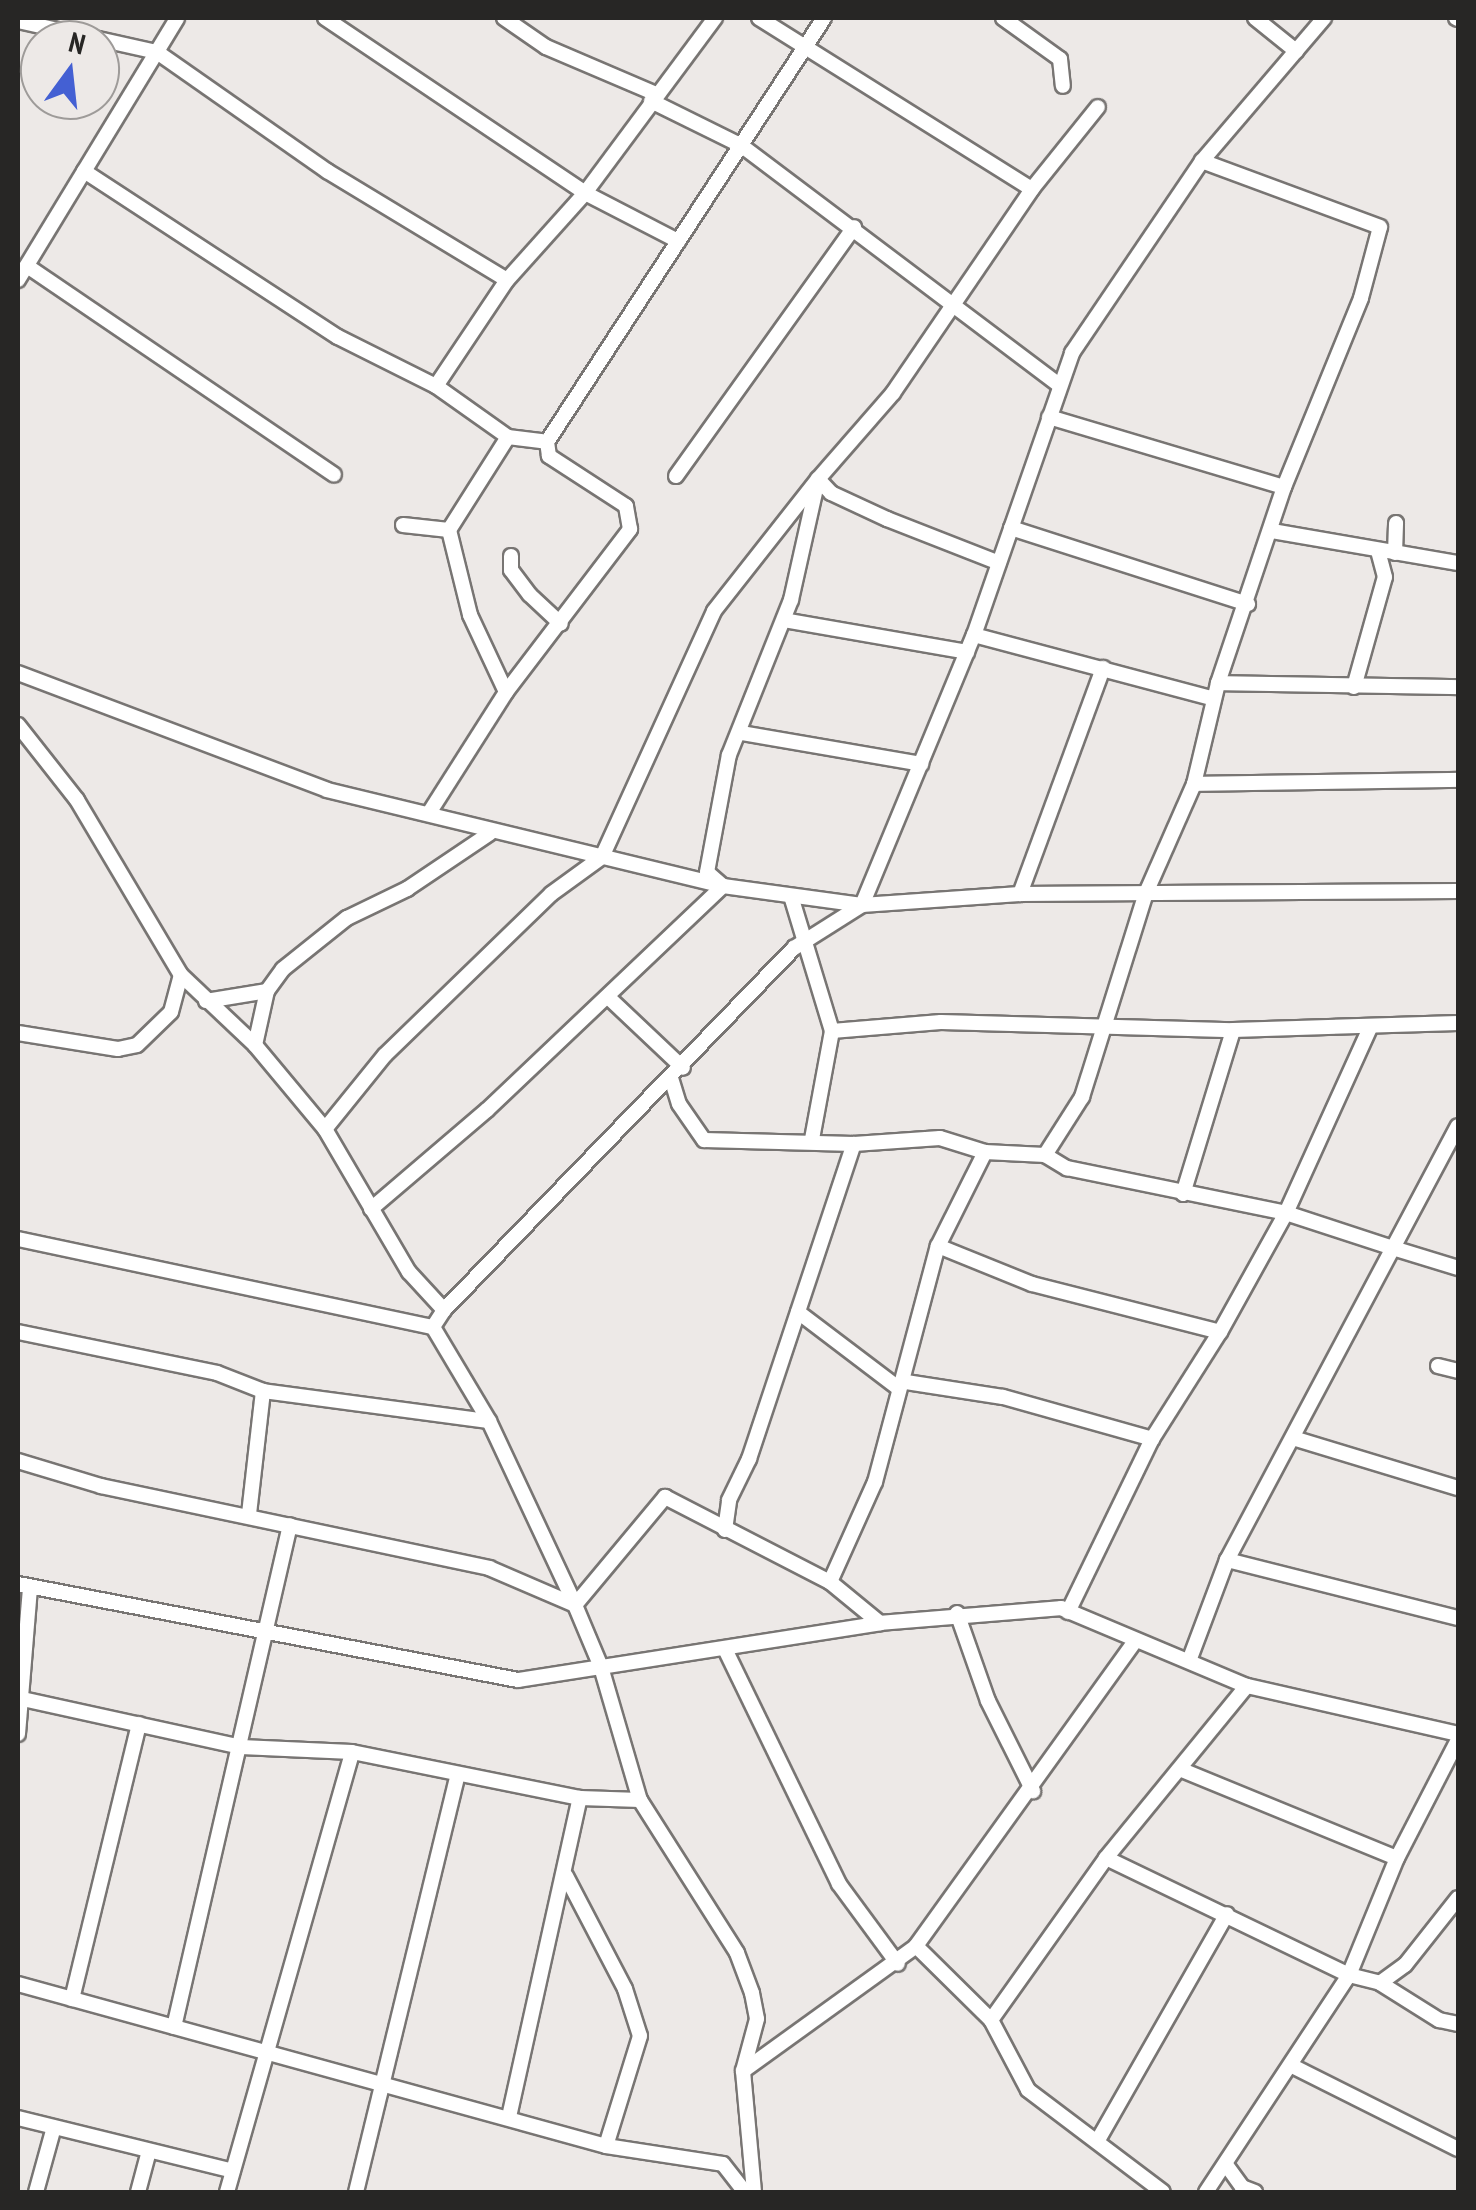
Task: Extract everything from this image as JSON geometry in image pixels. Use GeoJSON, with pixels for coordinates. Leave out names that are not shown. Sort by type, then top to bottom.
{"type":"FeatureCollection","features":[{"type":"Feature","properties":{"kind":"street"},"geometry":{"type":"LineString","coordinates":[[18,280],[176,18]]}},
{"type":"Feature","properties":{"kind":"street"},"geometry":{"type":"LineString","coordinates":[[325,18],[584,192],[678,241]]}},
{"type":"Feature","properties":{"kind":"street"},"geometry":{"type":"LineString","coordinates":[[504,18],[546,47],[742,146],[854,227],[951,309],[1058,384]]}},
{"type":"Feature","properties":{"kind":"street"},"geometry":{"type":"LineString","coordinates":[[436,386],[508,280],[584,192],[716,18]]}},
{"type":"Feature","properties":{"kind":"street"},"geometry":{"type":"LineString","coordinates":[[759,18],[1032,189]]}},
{"type":"Feature","properties":{"kind":"street"},"geometry":{"type":"LineString","coordinates":[[429,813],[506,692],[630,528],[632,514],[549,456],[547,442],[824,18]]}},
{"type":"Feature","properties":{"kind":"street"},"geometry":{"type":"LineString","coordinates":[[1004,18],[1060,59],[1063,86]]}},
{"type":"Feature","properties":{"kind":"street"},"geometry":{"type":"LineString","coordinates":[[1255,18],[1296,51]]}},
{"type":"Feature","properties":{"kind":"street"},"geometry":{"type":"LineString","coordinates":[[434,1327],[444,1310],[684,1068],[806,938],[862,905],[974,635],[1058,384],[1086,326],[1202,161],[1324,18]]}},
{"type":"Feature","properties":{"kind":"street"},"geometry":{"type":"LineString","coordinates":[[18,21],[157,52],[327,170],[508,280]]}},
{"type":"Feature","properties":{"kind":"street"},"geometry":{"type":"LineString","coordinates":[[325,1129],[384,1055],[551,894],[602,858],[714,611],[818,479],[894,394],[1032,189],[1098,106]]}},
{"type":"Feature","properties":{"kind":"street"},"geometry":{"type":"LineString","coordinates":[[1045,1155],[1082,1097],[1146,893],[1194,784],[1218,683],[1248,604],[1284,488],[1361,298],[1380,227],[1202,161]]}},
{"type":"Feature","properties":{"kind":"street"},"geometry":{"type":"LineString","coordinates":[[84,171],[338,337],[436,386],[508,437],[547,442]]}},
{"type":"Feature","properties":{"kind":"street"},"geometry":{"type":"LineString","coordinates":[[676,476],[854,227]]}},
{"type":"Feature","properties":{"kind":"street"},"geometry":{"type":"LineString","coordinates":[[27,266],[334,475]]}},
{"type":"Feature","properties":{"kind":"street"},"geometry":{"type":"LineString","coordinates":[[1049,416],[1284,488]]}},
{"type":"Feature","properties":{"kind":"street"},"geometry":{"type":"LineString","coordinates":[[506,692],[470,614],[449,530],[508,437]]}},
{"type":"Feature","properties":{"kind":"street"},"geometry":{"type":"LineString","coordinates":[[818,479],[831,493],[887,519],[999,563]]}},
{"type":"Feature","properties":{"kind":"street"},"geometry":{"type":"LineString","coordinates":[[723,886],[707,872],[730,754],[742,733],[784,620],[818,479]]}},
{"type":"Feature","properties":{"kind":"street"},"geometry":{"type":"LineString","coordinates":[[1354,686],[1385,577],[1402,554],[1396,523]]}},
{"type":"Feature","properties":{"kind":"street"},"geometry":{"type":"LineString","coordinates":[[404,525],[449,530]]}},
{"type":"Feature","properties":{"kind":"street"},"geometry":{"type":"LineString","coordinates":[[1010,528],[1248,604]]}},
{"type":"Feature","properties":{"kind":"street"},"geometry":{"type":"LineString","coordinates":[[1272,531],[1458,563]]}},
{"type":"Feature","properties":{"kind":"street"},"geometry":{"type":"LineString","coordinates":[[1378,551],[1385,577]]}},
{"type":"Feature","properties":{"kind":"street"},"geometry":{"type":"LineString","coordinates":[[511,556],[512,570],[530,595],[561,624]]}},
{"type":"Feature","properties":{"kind":"street"},"geometry":{"type":"LineString","coordinates":[[784,620],[967,652]]}},
{"type":"Feature","properties":{"kind":"street"},"geometry":{"type":"LineString","coordinates":[[974,635],[1214,700]]}},
{"type":"Feature","properties":{"kind":"street"},"geometry":{"type":"LineString","coordinates":[[1020,894],[1104,668]]}},
{"type":"Feature","properties":{"kind":"street"},"geometry":{"type":"LineString","coordinates":[[18,673],[327,790],[429,813],[489,834],[723,886],[862,905],[1020,894],[1458,892]]}},
{"type":"Feature","properties":{"kind":"street"},"geometry":{"type":"LineString","coordinates":[[1218,683],[1458,687]]}},
{"type":"Feature","properties":{"kind":"street"},"geometry":{"type":"LineString","coordinates":[[18,725],[77,800],[181,975],[255,1045],[325,1129],[408,1272],[444,1310]]}},
{"type":"Feature","properties":{"kind":"street"},"geometry":{"type":"LineString","coordinates":[[742,733],[921,764]]}},
{"type":"Feature","properties":{"kind":"street"},"geometry":{"type":"LineString","coordinates":[[1194,784],[1458,780]]}},
{"type":"Feature","properties":{"kind":"street"},"geometry":{"type":"LineString","coordinates":[[255,1045],[267,992],[283,969],[347,918],[407,888],[489,834]]}},
{"type":"Feature","properties":{"kind":"street"},"geometry":{"type":"LineString","coordinates":[[372,1209],[608,997],[723,886]]}},
{"type":"Feature","properties":{"kind":"street"},"geometry":{"type":"LineString","coordinates":[[791,896],[832,1032],[812,1139]]}},
{"type":"Feature","properties":{"kind":"street"},"geometry":{"type":"LineString","coordinates":[[18,1032],[118,1050],[137,1045],[170,1012],[181,975]]}},
{"type":"Feature","properties":{"kind":"street"},"geometry":{"type":"LineString","coordinates":[[206,1001],[267,992]]}},
{"type":"Feature","properties":{"kind":"street"},"geometry":{"type":"LineString","coordinates":[[608,997],[684,1068]]}},
{"type":"Feature","properties":{"kind":"street"},"geometry":{"type":"LineString","coordinates":[[832,1032],[941,1022],[1233,1030],[1458,1023]]}},
{"type":"Feature","properties":{"kind":"street"},"geometry":{"type":"LineString","coordinates":[[1068,1612],[1152,1439],[1220,1332],[1286,1214],[1372,1026]]}},
{"type":"Feature","properties":{"kind":"street"},"geometry":{"type":"LineString","coordinates":[[1183,1194],[1233,1030]]}},
{"type":"Feature","properties":{"kind":"street"},"geometry":{"type":"LineString","coordinates":[[671,1078],[679,1104],[704,1140],[812,1139],[854,1144],[940,1138],[985,1152],[1045,1155],[1067,1168],[1286,1214],[1458,1268]]}},
{"type":"Feature","properties":{"kind":"street"},"geometry":{"type":"LineString","coordinates":[[1189,1661],[1227,1560],[1458,1126]]}},
{"type":"Feature","properties":{"kind":"street"},"geometry":{"type":"LineString","coordinates":[[724,1530],[729,1500],[854,1144]]}},
{"type":"Feature","properties":{"kind":"street"},"geometry":{"type":"LineString","coordinates":[[830,1582],[875,1482],[938,1246],[985,1152]]}},
{"type":"Feature","properties":{"kind":"street"},"geometry":{"type":"LineString","coordinates":[[18,1239],[434,1327],[489,1421],[574,1605],[601,1667],[640,1800],[736,1953],[752,1993],[757,2019],[743,2071],[752,2118],[742,2156],[723,2164],[606,2146],[18,1984]]}},
{"type":"Feature","properties":{"kind":"street"},"geometry":{"type":"LineString","coordinates":[[938,1246],[1032,1284],[1220,1332]]}},
{"type":"Feature","properties":{"kind":"street"},"geometry":{"type":"LineString","coordinates":[[798,1312],[902,1385],[1003,1397],[1152,1439]]}},
{"type":"Feature","properties":{"kind":"street"},"geometry":{"type":"LineString","coordinates":[[18,1332],[217,1373],[262,1391],[489,1421]]}},
{"type":"Feature","properties":{"kind":"street"},"geometry":{"type":"LineString","coordinates":[[1438,1366],[1458,1371]]}},
{"type":"Feature","properties":{"kind":"street"},"geometry":{"type":"LineString","coordinates":[[249,1514],[262,1391]]}},
{"type":"Feature","properties":{"kind":"street"},"geometry":{"type":"LineString","coordinates":[[1293,1438],[1458,1488]]}},
{"type":"Feature","properties":{"kind":"street"},"geometry":{"type":"LineString","coordinates":[[18,1461],[101,1486],[249,1514],[489,1568],[574,1605]]}},
{"type":"Feature","properties":{"kind":"street"},"geometry":{"type":"LineString","coordinates":[[574,1605],[664,1497],[830,1582],[880,1623]]}},
{"type":"Feature","properties":{"kind":"street"},"geometry":{"type":"LineString","coordinates":[[174,2026],[242,1747],[263,1626],[290,1524]]}},
{"type":"Feature","properties":{"kind":"street"},"geometry":{"type":"LineString","coordinates":[[1227,1560],[1458,1618]]}},
{"type":"Feature","properties":{"kind":"street"},"geometry":{"type":"LineString","coordinates":[[18,1734],[24,1586],[263,1626],[518,1680],[958,1613],[1068,1612],[1134,1643],[1247,1686],[1458,1737],[1397,1858],[1349,1976],[1294,2067],[1228,2166],[1206,2192]]}},
{"type":"Feature","properties":{"kind":"street"},"geometry":{"type":"LineString","coordinates":[[958,1613],[988,1701],[1033,1790]]}},
{"type":"Feature","properties":{"kind":"street"},"geometry":{"type":"LineString","coordinates":[[743,2071],[898,1964],[916,1946],[1033,1790],[1134,1643]]}},
{"type":"Feature","properties":{"kind":"street"},"geometry":{"type":"LineString","coordinates":[[725,1650],[839,1884],[898,1964]]}},
{"type":"Feature","properties":{"kind":"street"},"geometry":{"type":"LineString","coordinates":[[991,2020],[1106,1858],[1247,1686]]}},
{"type":"Feature","properties":{"kind":"street"},"geometry":{"type":"LineString","coordinates":[[21,1699],[242,1747],[352,1752],[580,1798],[640,1800]]}},
{"type":"Feature","properties":{"kind":"street"},"geometry":{"type":"LineString","coordinates":[[72,1999],[139,1724]]}},
{"type":"Feature","properties":{"kind":"street"},"geometry":{"type":"LineString","coordinates":[[227,2192],[352,1752]]}},
{"type":"Feature","properties":{"kind":"street"},"geometry":{"type":"LineString","coordinates":[[1182,1770],[1397,1858]]}},
{"type":"Feature","properties":{"kind":"street"},"geometry":{"type":"LineString","coordinates":[[356,2192],[457,1776]]}},
{"type":"Feature","properties":{"kind":"street"},"geometry":{"type":"LineString","coordinates":[[508,2117],[566,1876],[580,1798]]}},
{"type":"Feature","properties":{"kind":"street"},"geometry":{"type":"LineString","coordinates":[[1106,1858],[1349,1976],[1380,1983],[1439,2020],[1458,2024]]}},
{"type":"Feature","properties":{"kind":"street"},"geometry":{"type":"LineString","coordinates":[[566,1876],[625,1989],[640,2036],[606,2146]]}},
{"type":"Feature","properties":{"kind":"street"},"geometry":{"type":"LineString","coordinates":[[1380,1983],[1405,1965],[1458,1898]]}},
{"type":"Feature","properties":{"kind":"street"},"geometry":{"type":"LineString","coordinates":[[1098,2140],[1227,1914]]}},
{"type":"Feature","properties":{"kind":"street"},"geometry":{"type":"LineString","coordinates":[[916,1946],[991,2020],[1028,2090],[1163,2192]]}},
{"type":"Feature","properties":{"kind":"street"},"geometry":{"type":"LineString","coordinates":[[1294,2067],[1458,2148]]}},
{"type":"Feature","properties":{"kind":"street"},"geometry":{"type":"LineString","coordinates":[[18,2118],[233,2171]]}},
{"type":"Feature","properties":{"kind":"street"},"geometry":{"type":"LineString","coordinates":[[36,2192],[54,2127]]}},
{"type":"Feature","properties":{"kind":"street"},"geometry":{"type":"LineString","coordinates":[[748,2134],[754,2192]]}},
{"type":"Feature","properties":{"kind":"street"},"geometry":{"type":"LineString","coordinates":[[138,2192],[149,2151]]}},
{"type":"Feature","properties":{"kind":"street"},"geometry":{"type":"LineString","coordinates":[[723,2164],[745,2192]]}},
{"type":"Feature","properties":{"kind":"street"},"geometry":{"type":"LineString","coordinates":[[1228,2166],[1242,2187],[1255,2192]]}}]}
